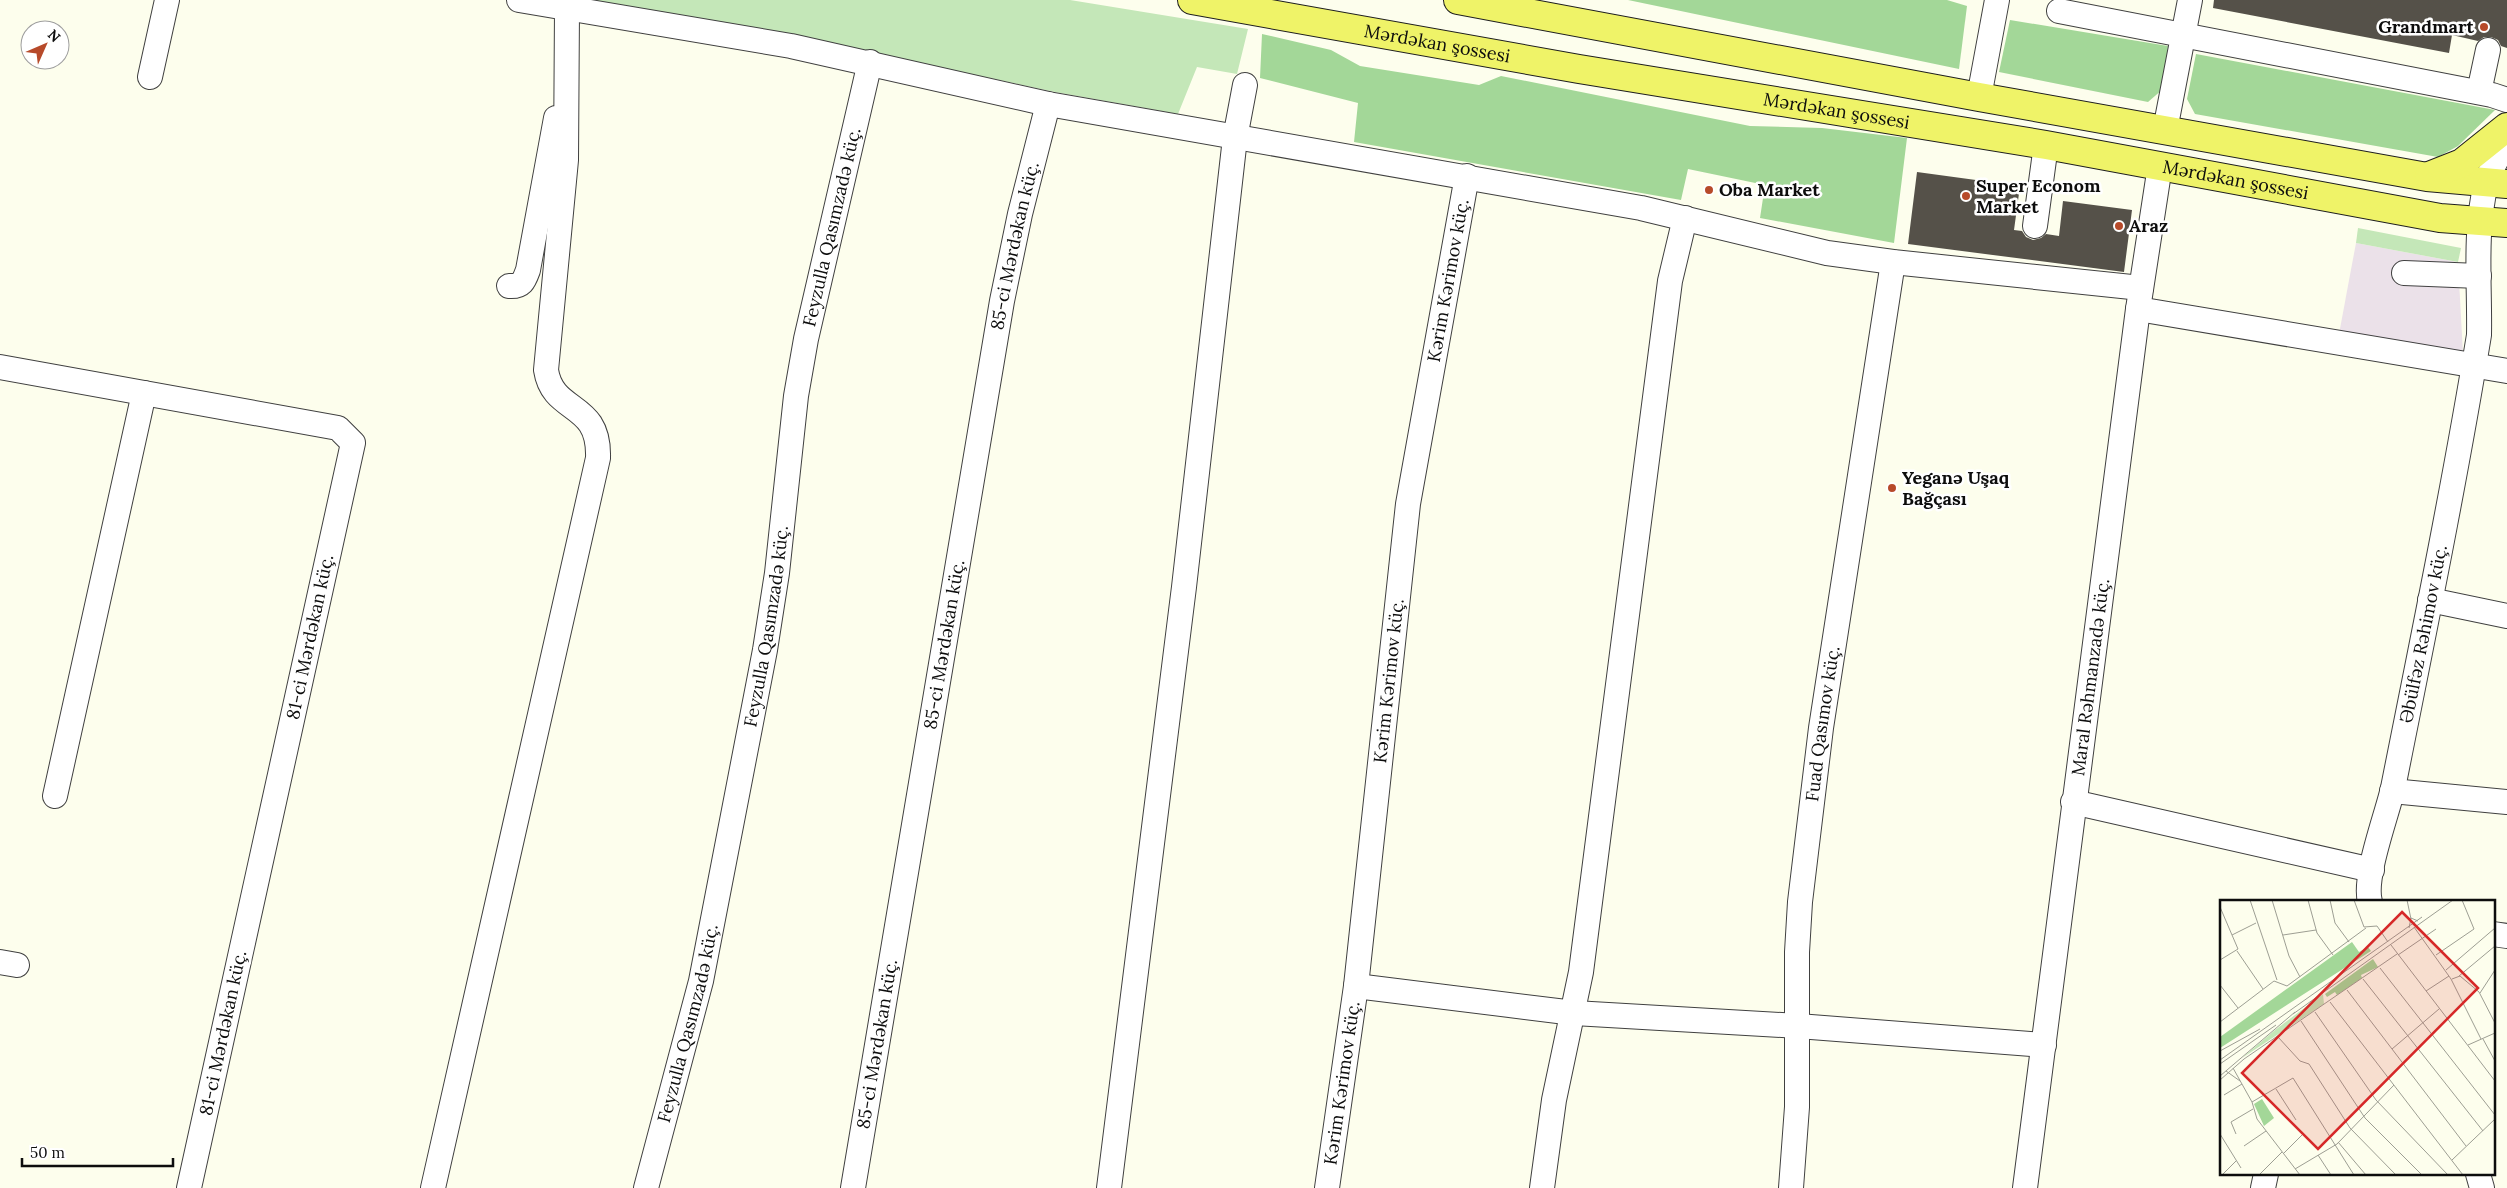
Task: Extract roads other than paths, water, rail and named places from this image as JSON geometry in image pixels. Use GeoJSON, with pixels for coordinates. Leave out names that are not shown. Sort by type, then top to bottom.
{"type":"FeatureCollection","features":[{"type":"Feature","properties":{"kind":"main road","name":"Mərdəkan şossesi"},"geometry":{"type":"LineString","coordinates":[[1192,0],[1579,69],[2046,145],[2440,218],[2494,223]]}},
{"type":"Feature","properties":{"kind":"main road","name":"Mərdəkan şossesi"},"geometry":{"type":"LineString","coordinates":[[1458,0],[1979,97],[2427,177],[2497,184]]}},
{"type":"Feature","properties":{"kind":"main road"},"geometry":{"type":"LineString","coordinates":[[2427,177],[2462,163],[2507,127]]}},
{"type":"Feature","properties":{"kind":"street"},"geometry":{"type":"LineString","coordinates":[[150,77],[166,0]]}},
{"type":"Feature","properties":{"kind":"street"},"geometry":{"type":"LineString","coordinates":[[519,0],[791,46],[870,62],[1048,104],[1236,138],[1467,176],[1684,218],[1827,253],[2140,298],[2474,366],[2507,371]]}},
{"type":"Feature","properties":{"kind":"street"},"geometry":{"type":"LineString","coordinates":[[1979,97],[1997,0]]}},
{"type":"Feature","properties":{"kind":"street"},"geometry":{"type":"LineString","coordinates":[[2165,130],[2190,0]]}},
{"type":"Feature","properties":{"kind":"street"},"geometry":{"type":"LineString","coordinates":[[433,1188],[598,458],[599,441],[594,426],[582,413],[557,395],[548,382],[546,370],[566,160],[567,9]]}},
{"type":"Feature","properties":{"kind":"street"},"geometry":{"type":"LineString","coordinates":[[2059,11],[2479,92],[2507,100]]}},
{"type":"Feature","properties":{"kind":"street"},"geometry":{"type":"LineString","coordinates":[[2479,92],[2488,50]]}},
{"type":"Feature","properties":{"kind":"street","name":"Feyzulla Qasımzadə küç."},"geometry":{"type":"LineString","coordinates":[[646,1188],[701,981],[778,573],[796,396],[806,339],[870,62]]}},
{"type":"Feature","properties":{"kind":"street"},"geometry":{"type":"LineString","coordinates":[[1109,1188],[1183,597],[1236,138],[1245,85]]}},
{"type":"Feature","properties":{"kind":"street","name":"85-ci Mərdəkan küç."},"geometry":{"type":"LineString","coordinates":[[852,1188],[1002,301],[1020,214],[1048,104]]}},
{"type":"Feature","properties":{"kind":"street"},"geometry":{"type":"LineString","coordinates":[[509,286],[517,286],[524,282],[528,270],[554,122],[557,115],[567,105]]}},
{"type":"Feature","properties":{"kind":"street","name":"Əbülfəz Rəhimov küç."},"geometry":{"type":"LineString","coordinates":[[2370,900],[2369,888],[2372,870],[2392,791],[2474,366],[2479,335],[2479,276],[2494,223],[2497,184],[2507,142]]}},
{"type":"Feature","properties":{"kind":"street"},"geometry":{"type":"LineString","coordinates":[[2035,226],[2046,145]]}},
{"type":"Feature","properties":{"kind":"street","name":"Maral Rəhmanzadə küç."},"geometry":{"type":"LineString","coordinates":[[2024,1188],[2140,298],[2160,166]]}},
{"type":"Feature","properties":{"kind":"street","name":"Kərim Kərimov küç."},"geometry":{"type":"LineString","coordinates":[[1327,1188],[1356,986],[1408,504],[1467,176]]}},
{"type":"Feature","properties":{"kind":"street"},"geometry":{"type":"LineString","coordinates":[[1542,1188],[1554,1100],[1574,1013],[1590,913],[1670,281],[1684,218]]}},
{"type":"Feature","properties":{"kind":"street","name":"Fuad Qasımov küç."},"geometry":{"type":"LineString","coordinates":[[1791,1188],[1797,1107],[1797,952],[1800,902],[1821,728],[1893,262]]}},
{"type":"Feature","properties":{"kind":"street"},"geometry":{"type":"LineString","coordinates":[[2404,273],[2479,276]]}},
{"type":"Feature","properties":{"kind":"street","name":"81-ci Mərdəkan küç."},"geometry":{"type":"LineString","coordinates":[[0,367],[338,428],[353,443],[189,1188]]}},
{"type":"Feature","properties":{"kind":"street"},"geometry":{"type":"LineString","coordinates":[[54,796],[144,394]]}},
{"type":"Feature","properties":{"kind":"street"},"geometry":{"type":"LineString","coordinates":[[2430,600],[2507,616]]}},
{"type":"Feature","properties":{"kind":"street"},"geometry":{"type":"LineString","coordinates":[[2392,791],[2507,802]]}},
{"type":"Feature","properties":{"kind":"street"},"geometry":{"type":"LineString","coordinates":[[2073,802],[2372,870]]}},
{"type":"Feature","properties":{"kind":"street"},"geometry":{"type":"LineString","coordinates":[[2494,934],[2507,936]]}},
{"type":"Feature","properties":{"kind":"street"},"geometry":{"type":"LineString","coordinates":[[1356,986],[1574,1013],[1798,1026],[2044,1045]]}},
{"type":"Feature","properties":{"kind":"place","name":"Grandmart"},"geometry":{"type":"Point","coordinates":[2484,27]}},
{"type":"Feature","properties":{"kind":"place","name":"Oba Market"},"geometry":{"type":"Point","coordinates":[1709,190]}},
{"type":"Feature","properties":{"kind":"place","name":"Super Econom Market"},"geometry":{"type":"Point","coordinates":[1966,196]}},
{"type":"Feature","properties":{"kind":"place","name":"Araz"},"geometry":{"type":"Point","coordinates":[2119,226]}},
{"type":"Feature","properties":{"kind":"place","name":"Yeganə Uşaq Bağçası"},"geometry":{"type":"Point","coordinates":[1892,488]}}]}
